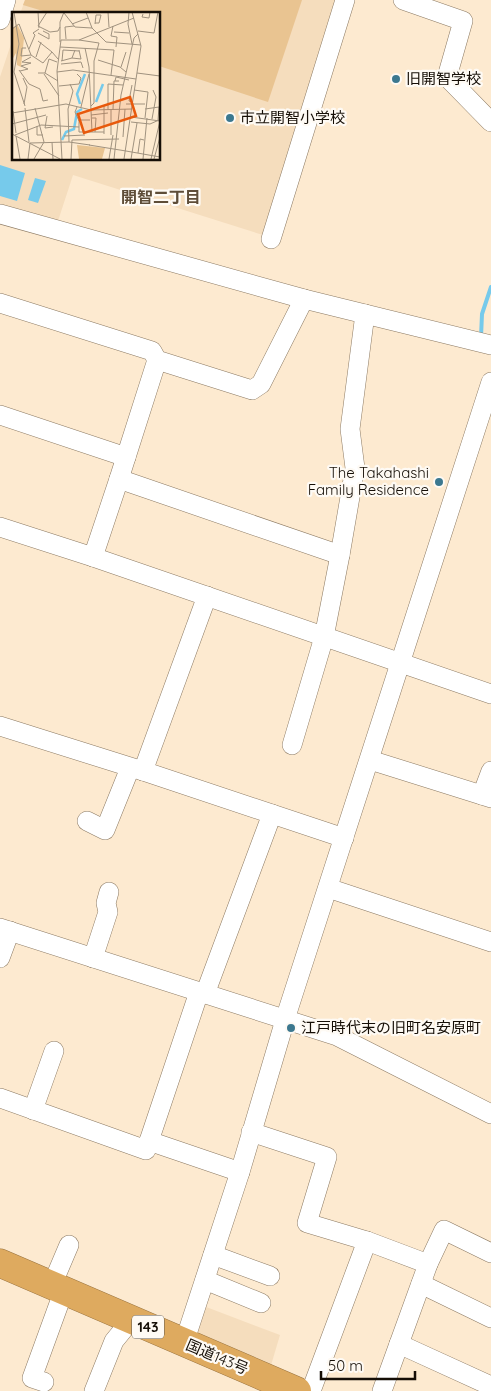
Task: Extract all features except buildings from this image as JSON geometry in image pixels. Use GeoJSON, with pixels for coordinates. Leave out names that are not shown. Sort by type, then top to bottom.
{"type":"FeatureCollection","features":[{"type":"Feature","properties":{"kind":"highway","name":"国道143号"},"geometry":{"type":"LineString","coordinates":[[1,1265],[297,1391]]}},
{"type":"Feature","properties":{"kind":"street"},"geometry":{"type":"LineString","coordinates":[[0,20],[6,0]]}},
{"type":"Feature","properties":{"kind":"street"},"geometry":{"type":"LineString","coordinates":[[271,239],[345,0]]}},
{"type":"Feature","properties":{"kind":"street"},"geometry":{"type":"LineString","coordinates":[[403,0],[464,21],[447,78],[491,122]]}},
{"type":"Feature","properties":{"kind":"street"},"geometry":{"type":"LineString","coordinates":[[0,214],[304,299],[484,343]]}},
{"type":"Feature","properties":{"kind":"street"},"geometry":{"type":"LineString","coordinates":[[0,303],[152,351],[157,360],[252,390],[261,384],[304,299]]}},
{"type":"Feature","properties":{"kind":"street"},"geometry":{"type":"LineString","coordinates":[[292,745],[324,636],[355,468],[350,429],[365,314]]}},
{"type":"Feature","properties":{"kind":"street"},"geometry":{"type":"LineString","coordinates":[[93,557],[157,360]]}},
{"type":"Feature","properties":{"kind":"street"},"geometry":{"type":"LineString","coordinates":[[184,1343],[491,382]]}},
{"type":"Feature","properties":{"kind":"street"},"geometry":{"type":"LineString","coordinates":[[0,415],[126,457]]}},
{"type":"Feature","properties":{"kind":"street"},"geometry":{"type":"LineString","coordinates":[[119,480],[340,555]]}},
{"type":"Feature","properties":{"kind":"street"},"geometry":{"type":"LineString","coordinates":[[0,527],[93,557],[491,694]]}},
{"type":"Feature","properties":{"kind":"street"},"geometry":{"type":"LineString","coordinates":[[87,821],[105,830],[137,770],[207,596]]}},
{"type":"Feature","properties":{"kind":"street"},"geometry":{"type":"LineString","coordinates":[[0,726],[344,838]]}},
{"type":"Feature","properties":{"kind":"street"},"geometry":{"type":"LineString","coordinates":[[370,760],[487,797],[491,771]]}},
{"type":"Feature","properties":{"kind":"street"},"geometry":{"type":"LineString","coordinates":[[0,1098],[146,1150],[202,993],[272,814]]}},
{"type":"Feature","properties":{"kind":"street"},"geometry":{"type":"LineString","coordinates":[[328,888],[491,942]]}},
{"type":"Feature","properties":{"kind":"street"},"geometry":{"type":"LineString","coordinates":[[93,958],[108,912],[106,903],[109,892]]}},
{"type":"Feature","properties":{"kind":"street"},"geometry":{"type":"LineString","coordinates":[[0,958],[5,929],[336,1036],[491,1114]]}},
{"type":"Feature","properties":{"kind":"street"},"geometry":{"type":"LineString","coordinates":[[33,1110],[54,1052]]}},
{"type":"Feature","properties":{"kind":"street"},"geometry":{"type":"LineString","coordinates":[[251,1132],[327,1156],[307,1223],[367,1241],[428,1264]]}},
{"type":"Feature","properties":{"kind":"street"},"geometry":{"type":"LineString","coordinates":[[149,1141],[240,1172]]}},
{"type":"Feature","properties":{"kind":"street"},"geometry":{"type":"LineString","coordinates":[[382,1391],[428,1264],[444,1230],[491,1253]]}},
{"type":"Feature","properties":{"kind":"street"},"geometry":{"type":"LineString","coordinates":[[311,1391],[367,1241]]}},
{"type":"Feature","properties":{"kind":"street"},"geometry":{"type":"LineString","coordinates":[[34,1382],[69,1245]]}},
{"type":"Feature","properties":{"kind":"street"},"geometry":{"type":"LineString","coordinates":[[213,1255],[270,1276]]}},
{"type":"Feature","properties":{"kind":"street"},"geometry":{"type":"LineString","coordinates":[[205,1280],[261,1303]]}},
{"type":"Feature","properties":{"kind":"street"},"geometry":{"type":"LineString","coordinates":[[421,1284],[491,1318]]}},
{"type":"Feature","properties":{"kind":"street"},"geometry":{"type":"LineString","coordinates":[[94,1391],[114,1341],[123,1330],[128,1318]]}},
{"type":"Feature","properties":{"kind":"street"},"geometry":{"type":"LineString","coordinates":[[399,1344],[491,1386]]}},
{"type":"Feature","properties":{"kind":"shaded area","name":"市立開智小学校"},"geometry":{"type":"Polygon","coordinates":[[[25,0],[340,0],[263,235],[73,175],[58,221],[0,205],[0,77],[12,41],[12,160],[160,160],[160,12],[21,12],[25,0]]]}},
{"type":"Feature","properties":{"kind":"shaded area"},"geometry":{"type":"Polygon","coordinates":[[[25,0],[302,0],[268,102],[160,66],[160,12],[46,12],[23,5],[25,0]]]}},
{"type":"Feature","properties":{"kind":"shaded area"},"geometry":{"type":"Polygon","coordinates":[[[201,1305],[280,1335],[269,1372],[191,1337],[201,1305]]]}},
{"type":"Feature","properties":{"kind":"water"},"geometry":{"type":"Polygon","coordinates":[[[0,165],[25,173],[17,201],[0,196],[0,165]]]}},
{"type":"Feature","properties":{"kind":"water"},"geometry":{"type":"Polygon","coordinates":[[[35,178],[46,181],[38,203],[28,200],[35,178]]]}},
{"type":"Feature","properties":{"kind":"waterway"},"geometry":{"type":"LineString","coordinates":[[481,337],[482,314],[491,287]]}},
{"type":"Feature","properties":{"kind":"place","name":"旧開智学校"},"geometry":{"type":"Point","coordinates":[396,79]}},
{"type":"Feature","properties":{"kind":"place","name":"市立開智小学校"},"geometry":{"type":"Point","coordinates":[230,118]}},
{"type":"Feature","properties":{"kind":"place","name":"The Takahashi Family Residence"},"geometry":{"type":"Point","coordinates":[439,482]}},
{"type":"Feature","properties":{"kind":"place","name":"江戸時代末の旧町名安原町"},"geometry":{"type":"Point","coordinates":[291,1028]}},
{"type":"Feature","properties":{"kind":"district","name":"開智二丁目"},"geometry":{"type":"Point","coordinates":[161,197]}}]}
